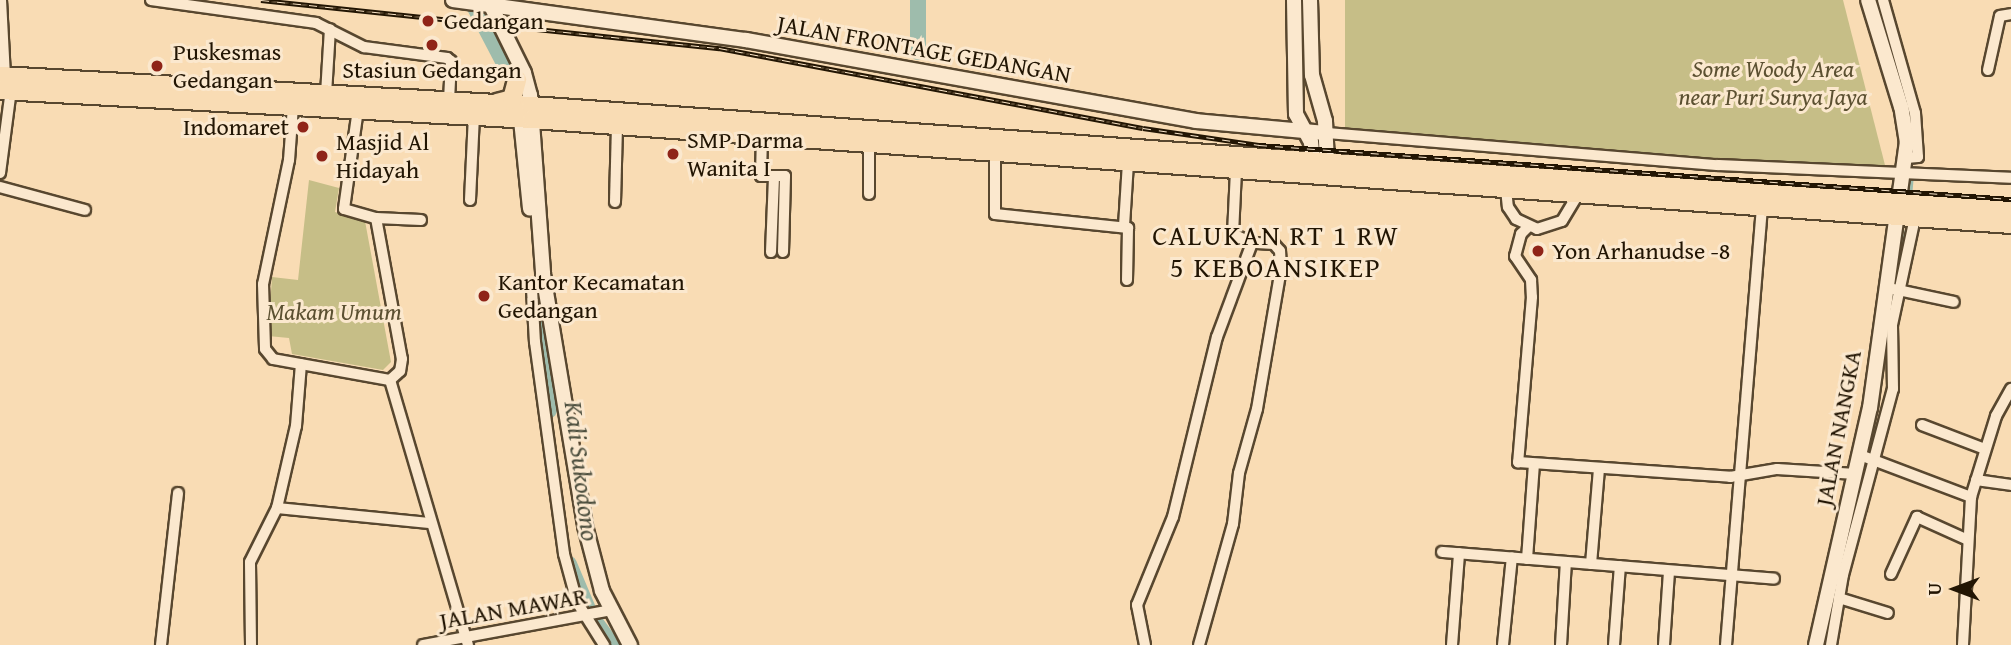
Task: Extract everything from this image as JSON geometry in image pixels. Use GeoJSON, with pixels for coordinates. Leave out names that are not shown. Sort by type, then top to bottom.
{"type":"FeatureCollection","features":[{"type":"Feature","properties":{"kind":"highway"},"geometry":{"type":"LineString","coordinates":[[490,104],[512,99],[517,80]]}},
{"type":"Feature","properties":{"kind":"highway"},"geometry":{"type":"LineString","coordinates":[[4,83],[449,101],[490,104],[617,125],[1236,170],[1320,168],[1506,189],[1577,194],[1763,200]]}},
{"type":"Feature","properties":{"kind":"highway"},"geometry":{"type":"LineString","coordinates":[[4,83],[293,106],[474,116],[526,112],[1763,200],[1907,211],[2011,224]]}},
{"type":"Feature","properties":{"kind":"highway"},"geometry":{"type":"LineString","coordinates":[[1907,211],[2011,211]]}},
{"type":"Feature","properties":{"kind":"street"},"geometry":{"type":"LineString","coordinates":[[0,173],[4,83],[1,0]]}},
{"type":"Feature","properties":{"kind":"street"},"geometry":{"type":"LineString","coordinates":[[151,0],[262,13],[330,29],[364,47],[450,59],[449,101]]}},
{"type":"Feature","properties":{"kind":"street","name":"JALAN FRONTAGE GEDANGAN"},"geometry":{"type":"LineString","coordinates":[[453,0],[746,40],[1196,121],[1326,133]]}},
{"type":"Feature","properties":{"kind":"street"},"geometry":{"type":"LineString","coordinates":[[1294,0],[1292,79],[1296,114],[1311,142],[1320,168]]}},
{"type":"Feature","properties":{"kind":"street"},"geometry":{"type":"LineString","coordinates":[[1310,0],[1312,75],[1326,133],[1320,168]]}},
{"type":"Feature","properties":{"kind":"street","name":"JALAN NANGKA"},"geometry":{"type":"LineString","coordinates":[[1816,645],[1856,474],[1867,457],[1870,408],[1907,211],[1910,158],[1902,107],[1868,0]]}},
{"type":"Feature","properties":{"kind":"street"},"geometry":{"type":"LineString","coordinates":[[1883,0],[1915,113],[1910,158]]}},
{"type":"Feature","properties":{"kind":"street"},"geometry":{"type":"LineString","coordinates":[[482,2],[516,55],[526,112],[536,262],[543,277],[585,526],[607,612],[630,645]]}},
{"type":"Feature","properties":{"kind":"street"},"geometry":{"type":"LineString","coordinates":[[1988,70],[2000,16],[2011,14]]}},
{"type":"Feature","properties":{"kind":"street"},"geometry":{"type":"LineString","coordinates":[[326,94],[330,29]]}},
{"type":"Feature","properties":{"kind":"street"},"geometry":{"type":"LineString","coordinates":[[516,55],[517,80],[526,112]]}},
{"type":"Feature","properties":{"kind":"street"},"geometry":{"type":"LineString","coordinates":[[293,106],[289,160],[263,284],[262,323],[268,355],[300,364],[390,380]]}},
{"type":"Feature","properties":{"kind":"street"},"geometry":{"type":"LineString","coordinates":[[358,109],[344,208],[376,218],[421,220]]}},
{"type":"Feature","properties":{"kind":"street"},"geometry":{"type":"LineString","coordinates":[[470,200],[474,116]]}},
{"type":"Feature","properties":{"kind":"street"},"geometry":{"type":"LineString","coordinates":[[615,202],[617,125]]}},
{"type":"Feature","properties":{"kind":"street"},"geometry":{"type":"LineString","coordinates":[[1326,133],[1492,150],[2011,178]]}},
{"type":"Feature","properties":{"kind":"street"},"geometry":{"type":"LineString","coordinates":[[762,135],[761,176],[785,176],[777,252]]}},
{"type":"Feature","properties":{"kind":"street"},"geometry":{"type":"LineString","coordinates":[[869,143],[869,194]]}},
{"type":"Feature","properties":{"kind":"street"},"geometry":{"type":"LineString","coordinates":[[995,152],[995,214],[1124,226]]}},
{"type":"Feature","properties":{"kind":"street"},"geometry":{"type":"LineString","coordinates":[[1127,281],[1129,232],[1124,226],[1128,162]]}},
{"type":"Feature","properties":{"kind":"street"},"geometry":{"type":"LineString","coordinates":[[1199,645],[1233,524],[1239,473],[1257,409],[1281,269],[1280,251],[1274,244],[1252,243],[1233,234],[1236,170]]}},
{"type":"Feature","properties":{"kind":"street"},"geometry":{"type":"LineString","coordinates":[[0,187],[85,210]]}},
{"type":"Feature","properties":{"kind":"street"},"geometry":{"type":"LineString","coordinates":[[1506,189],[1508,206],[1528,227],[1546,229],[1562,221],[1577,194]]}},
{"type":"Feature","properties":{"kind":"street"},"geometry":{"type":"LineString","coordinates":[[1726,645],[1743,471],[1763,200]]}},
{"type":"Feature","properties":{"kind":"street"},"geometry":{"type":"LineString","coordinates":[[376,218],[402,359],[400,371],[390,380]]}},
{"type":"Feature","properties":{"kind":"street"},"geometry":{"type":"LineString","coordinates":[[1528,227],[1521,234],[1516,256],[1531,280],[1532,298],[1518,462],[1730,477],[1743,471],[1856,474]]}},
{"type":"Feature","properties":{"kind":"street"},"geometry":{"type":"LineString","coordinates":[[1144,645],[1137,605],[1173,517],[1217,337],[1252,243]]}},
{"type":"Feature","properties":{"kind":"street"},"geometry":{"type":"LineString","coordinates":[[543,277],[532,289],[538,377],[564,554],[586,616],[604,645]]}},
{"type":"Feature","properties":{"kind":"street"},"geometry":{"type":"LineString","coordinates":[[1831,645],[1867,457],[1893,389],[1892,288],[1954,302]]}},
{"type":"Feature","properties":{"kind":"street"},"geometry":{"type":"LineString","coordinates":[[251,645],[250,562],[277,508],[296,426],[300,364]]}},
{"type":"Feature","properties":{"kind":"street"},"geometry":{"type":"LineString","coordinates":[[390,380],[429,523],[467,642]]}},
{"type":"Feature","properties":{"kind":"street"},"geometry":{"type":"LineString","coordinates":[[1963,645],[1971,497],[1985,449],[2011,389]]}},
{"type":"Feature","properties":{"kind":"street"},"geometry":{"type":"LineString","coordinates":[[1922,425],[1985,449]]}},
{"type":"Feature","properties":{"kind":"street"},"geometry":{"type":"LineString","coordinates":[[1867,457],[1971,497]]}},
{"type":"Feature","properties":{"kind":"street"},"geometry":{"type":"LineString","coordinates":[[1527,559],[1534,464]]}},
{"type":"Feature","properties":{"kind":"street"},"geometry":{"type":"LineString","coordinates":[[1591,564],[1599,468]]}},
{"type":"Feature","properties":{"kind":"street"},"geometry":{"type":"LineString","coordinates":[[1976,480],[2011,485]]}},
{"type":"Feature","properties":{"kind":"street"},"geometry":{"type":"LineString","coordinates":[[161,645],[178,493]]}},
{"type":"Feature","properties":{"kind":"street"},"geometry":{"type":"LineString","coordinates":[[277,508],[429,523]]}},
{"type":"Feature","properties":{"kind":"street"},"geometry":{"type":"LineString","coordinates":[[1891,574],[1917,517],[1969,540]]}},
{"type":"Feature","properties":{"kind":"street"},"geometry":{"type":"LineString","coordinates":[[1442,552],[1774,579]]}},
{"type":"Feature","properties":{"kind":"street"},"geometry":{"type":"LineString","coordinates":[[1452,645],[1459,553]]}},
{"type":"Feature","properties":{"kind":"street"},"geometry":{"type":"LineString","coordinates":[[1503,645],[1512,557]]}},
{"type":"Feature","properties":{"kind":"street"},"geometry":{"type":"LineString","coordinates":[[1561,645],[1566,562]]}},
{"type":"Feature","properties":{"kind":"street"},"geometry":{"type":"LineString","coordinates":[[1614,645],[1620,566]]}},
{"type":"Feature","properties":{"kind":"street"},"geometry":{"type":"LineString","coordinates":[[1664,645],[1670,570]]}},
{"type":"Feature","properties":{"kind":"street"},"geometry":{"type":"LineString","coordinates":[[1839,597],[1888,612]]}},
{"type":"Feature","properties":{"kind":"street","name":"JALAN MAWAR"},"geometry":{"type":"LineString","coordinates":[[423,645],[467,642],[607,612]]}},
{"type":"Feature","properties":{"kind":"green space","name":"Some Woody Area near Puri Surya Jaya"},"geometry":{"type":"Polygon","coordinates":[[[1345,0],[1843,0],[1887,173],[1345,135],[1345,0]]]}},
{"type":"Feature","properties":{"kind":"green space","name":"Makam Umum"},"geometry":{"type":"Polygon","coordinates":[[[309,180],[339,188],[335,212],[365,221],[391,362],[383,370],[292,354],[289,338],[268,336],[272,277],[298,280],[309,180]]]}},
{"type":"Feature","properties":{"kind":"waterway"},"geometry":{"type":"LineString","coordinates":[[471,0],[504,63]]}},
{"type":"Feature","properties":{"kind":"waterway"},"geometry":{"type":"LineString","coordinates":[[918,0],[918,52]]}},
{"type":"Feature","properties":{"kind":"waterway"},"geometry":{"type":"LineString","coordinates":[[1895,63],[1900,77]]}},
{"type":"Feature","properties":{"kind":"waterway"},"geometry":{"type":"LineString","coordinates":[[1910,197],[1912,176]]}},
{"type":"Feature","properties":{"kind":"waterway"},"geometry":{"type":"LineString","coordinates":[[1899,252],[1907,225]]}},
{"type":"Feature","properties":{"kind":"waterway","name":"Kali Sukodono"},"geometry":{"type":"LineString","coordinates":[[536,304],[549,410]]}},
{"type":"Feature","properties":{"kind":"waterway","name":"Kali Sukodono"},"geometry":{"type":"LineString","coordinates":[[569,564],[591,616],[612,645]]}},
{"type":"Feature","properties":{"kind":"railway"},"geometry":{"type":"LineString","coordinates":[[261,0],[719,48],[1143,128],[1259,145],[2011,199]]}},
{"type":"Feature","properties":{"kind":"place","name":"Gedangan"},"geometry":{"type":"Point","coordinates":[428,21]}},
{"type":"Feature","properties":{"kind":"place","name":"Stasiun Gedangan"},"geometry":{"type":"Point","coordinates":[432,45]}},
{"type":"Feature","properties":{"kind":"place","name":"Puskesmas Gedangan"},"geometry":{"type":"Point","coordinates":[157,66]}},
{"type":"Feature","properties":{"kind":"place","name":"Indomaret"},"geometry":{"type":"Point","coordinates":[303,127]}},
{"type":"Feature","properties":{"kind":"place","name":"SMP Darma Wanita I"},"geometry":{"type":"Point","coordinates":[673,154]}},
{"type":"Feature","properties":{"kind":"place","name":"Masjid Al Hidayah"},"geometry":{"type":"Point","coordinates":[322,156]}},
{"type":"Feature","properties":{"kind":"place","name":"Yon Arhanudse -8"},"geometry":{"type":"Point","coordinates":[1538,251]}},
{"type":"Feature","properties":{"kind":"place","name":"Kantor Kecamatan Gedangan"},"geometry":{"type":"Point","coordinates":[484,296]}},
{"type":"Feature","properties":{"kind":"district","name":"CALUKAN RT 1 RW 5 KEBOANSIKEP"},"geometry":{"type":"Point","coordinates":[1276,251]}}]}
